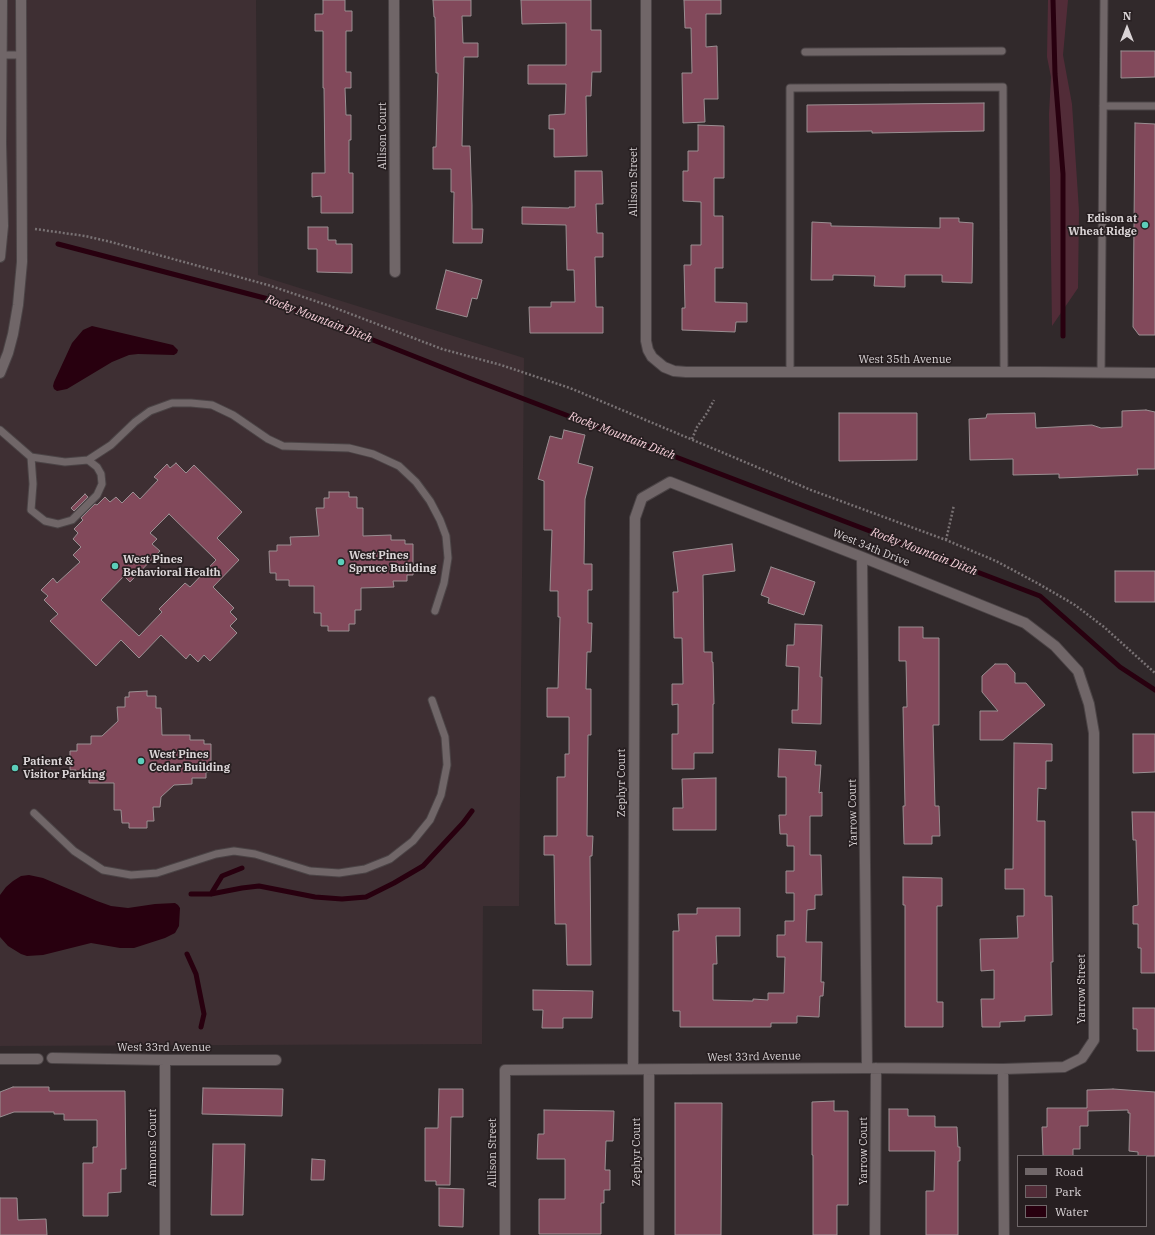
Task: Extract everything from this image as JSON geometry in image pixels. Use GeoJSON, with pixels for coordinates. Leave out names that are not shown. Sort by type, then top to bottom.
{"type":"FeatureCollection","features":[{"type":"Feature","properties":{"kind":"street"},"geometry":{"type":"LineString","coordinates":[[0,257],[3,226],[1,55],[2,0]]}},
{"type":"Feature","properties":{"kind":"street"},"geometry":{"type":"LineString","coordinates":[[0,373],[8,354],[13,334],[21,275],[21,0]]}},
{"type":"Feature","properties":{"kind":"street","name":"Allison Court"},"geometry":{"type":"LineString","coordinates":[[394,0],[395,272]]}},
{"type":"Feature","properties":{"kind":"street","name":"Allison Street"},"geometry":{"type":"LineString","coordinates":[[646,0],[646,342],[648,350],[657,362]]}},
{"type":"Feature","properties":{"kind":"street","name":"West 35th Avenue"},"geometry":{"type":"LineString","coordinates":[[657,362],[674,371],[686,372],[1155,373]]}},
{"type":"Feature","properties":{"kind":"street","name":"West 34th Drive"},"geometry":{"type":"LineString","coordinates":[[642,498],[670,482],[862,557],[1025,623],[1055,646],[1078,671]]}},
{"type":"Feature","properties":{"kind":"street","name":"Zephyr Court"},"geometry":{"type":"LineString","coordinates":[[633,1069],[635,518],[642,498]]}},
{"type":"Feature","properties":{"kind":"street","name":"Yarrow Court"},"geometry":{"type":"LineString","coordinates":[[862,557],[875,1235]]}},
{"type":"Feature","properties":{"kind":"street","name":"Yarrow Street"},"geometry":{"type":"LineString","coordinates":[[1003,1069],[1064,1067],[1082,1058],[1094,1040],[1094,733],[1089,704],[1078,671]]}},
{"type":"Feature","properties":{"kind":"street","name":"West 33rd Avenue"},"geometry":{"type":"LineString","coordinates":[[52,1058],[276,1060]]}},
{"type":"Feature","properties":{"kind":"street"},"geometry":{"type":"LineString","coordinates":[[0,1059],[38,1059]]}},
{"type":"Feature","properties":{"kind":"street","name":"Ammons Court"},"geometry":{"type":"LineString","coordinates":[[165,1060],[165,1235]]}},
{"type":"Feature","properties":{"kind":"street","name":"West 33rd Avenue"},"geometry":{"type":"LineString","coordinates":[[505,1070],[872,1068],[1003,1069]]}},
{"type":"Feature","properties":{"kind":"street"},"geometry":{"type":"LineString","coordinates":[[1003,1069],[1004,1235]]}},
{"type":"Feature","properties":{"kind":"street","name":"Allison Street"},"geometry":{"type":"LineString","coordinates":[[505,1070],[505,1235]]}},
{"type":"Feature","properties":{"kind":"street","name":"Zephyr Court"},"geometry":{"type":"LineString","coordinates":[[649,1070],[649,1235]]}},
{"type":"Feature","properties":{"kind":"lane"},"geometry":{"type":"LineString","coordinates":[[1101,373],[1104,0]]}},
{"type":"Feature","properties":{"kind":"lane"},"geometry":{"type":"LineString","coordinates":[[805,52],[1002,51]]}},
{"type":"Feature","properties":{"kind":"lane"},"geometry":{"type":"LineString","coordinates":[[1,55],[21,55]]}},
{"type":"Feature","properties":{"kind":"lane"},"geometry":{"type":"LineString","coordinates":[[790,372],[790,88],[1003,87],[1004,372]]}},
{"type":"Feature","properties":{"kind":"lane"},"geometry":{"type":"LineString","coordinates":[[1103,106],[1155,106]]}},
{"type":"Feature","properties":{"kind":"lane"},"geometry":{"type":"LineString","coordinates":[[0,430],[31,457],[65,462],[88,460],[111,445],[135,422],[150,411],[172,403],[191,403],[212,405],[233,415],[268,439],[283,446],[349,448],[373,454],[399,466],[416,482],[430,501],[440,520],[446,536],[448,558],[444,583],[435,611]]}},
{"type":"Feature","properties":{"kind":"lane"},"geometry":{"type":"LineString","coordinates":[[31,457],[34,484],[31,510],[45,522],[58,524],[72,520],[97,495],[102,484],[101,474],[97,467],[88,460]]}},
{"type":"Feature","properties":{"kind":"lane"},"geometry":{"type":"LineString","coordinates":[[34,813],[74,851],[103,870],[131,875],[157,873],[216,854],[234,851],[255,854],[310,871],[339,873],[364,869],[390,859],[413,841],[430,820],[441,795],[447,765],[445,738],[432,700]]}},
{"type":"Feature","properties":{"kind":"path"},"geometry":{"type":"LineString","coordinates":[[30,228],[85,236],[111,242],[268,285],[330,306],[429,344],[501,365],[570,388],[811,490],[946,540],[996,561],[1075,605],[1104,627],[1155,673]]}},
{"type":"Feature","properties":{"kind":"path"},"geometry":{"type":"LineString","coordinates":[[692,439],[697,427],[707,414],[714,400]]}},
{"type":"Feature","properties":{"kind":"path"},"geometry":{"type":"LineString","coordinates":[[946,540],[954,505]]}},
{"type":"Feature","properties":{"kind":"shaded area"},"geometry":{"type":"Polygon","coordinates":[[[0,0],[256,0],[258,275],[524,358],[519,906],[483,906],[482,1044],[0,1046],[0,0]]]}},
{"type":"Feature","properties":{"kind":"green space"},"geometry":{"type":"Polygon","coordinates":[[[1048,0],[1068,0],[1063,55],[1072,104],[1079,211],[1078,288],[1052,326],[1049,114],[1051,77],[1047,57],[1048,0]]]}},
{"type":"Feature","properties":{"kind":"water"},"geometry":{"type":"Polygon","coordinates":[[[92,326],[173,345],[178,350],[174,355],[129,355],[112,362],[67,389],[57,391],[53,386],[54,382],[72,343],[83,330],[92,326]]]}},
{"type":"Feature","properties":{"kind":"water"},"geometry":{"type":"Polygon","coordinates":[[[29,875],[43,878],[111,906],[128,908],[175,903],[180,908],[179,926],[175,933],[165,938],[134,948],[120,948],[91,943],[43,955],[27,956],[21,954],[8,946],[0,937],[0,895],[13,881],[21,876],[29,875]]]}},
{"type":"Feature","properties":{"kind":"building"},"geometry":{"type":"Polygon","coordinates":[[[323,0],[345,0],[345,11],[352,11],[352,31],[346,31],[346,72],[351,72],[351,88],[345,88],[346,115],[351,115],[349,173],[353,173],[353,213],[321,213],[321,196],[312,197],[312,173],[325,173],[323,31],[315,31],[315,14],[323,14],[323,0]]]}},
{"type":"Feature","properties":{"kind":"building"},"geometry":{"type":"Polygon","coordinates":[[[433,0],[471,0],[471,16],[462,16],[463,43],[478,43],[478,57],[464,57],[462,146],[470,146],[472,229],[483,229],[482,243],[453,243],[454,192],[451,192],[451,169],[433,169],[433,147],[436,147],[438,73],[436,73],[435,17],[433,0]]]}},
{"type":"Feature","properties":{"kind":"building"},"geometry":{"type":"Polygon","coordinates":[[[521,0],[591,0],[591,30],[601,30],[601,72],[592,72],[591,96],[586,96],[587,156],[554,157],[554,129],[549,129],[549,115],[565,114],[566,84],[528,84],[528,65],[566,65],[566,23],[522,24],[521,0]]]}},
{"type":"Feature","properties":{"kind":"building"},"geometry":{"type":"Polygon","coordinates":[[[684,0],[721,0],[721,14],[706,14],[706,47],[717,46],[718,99],[704,99],[705,122],[683,123],[682,73],[692,73],[691,28],[685,28],[684,0]]]}},
{"type":"Feature","properties":{"kind":"building"},"geometry":{"type":"Polygon","coordinates":[[[1121,51],[1155,51],[1155,77],[1121,78],[1121,51]]]}},
{"type":"Feature","properties":{"kind":"building"},"geometry":{"type":"Polygon","coordinates":[[[984,103],[984,131],[872,133],[872,131],[807,132],[807,105],[984,103]]]}},
{"type":"Feature","properties":{"kind":"building","name":"Edison at Wheat Ridge"},"geometry":{"type":"Polygon","coordinates":[[[1135,123],[1155,124],[1155,335],[1139,335],[1133,327],[1135,123]]]}},
{"type":"Feature","properties":{"kind":"building"},"geometry":{"type":"Polygon","coordinates":[[[698,125],[724,126],[724,178],[714,178],[714,216],[723,216],[723,268],[715,268],[715,302],[747,303],[747,322],[736,322],[735,332],[682,330],[682,308],[685,308],[684,265],[691,265],[691,245],[701,245],[701,202],[683,201],[683,171],[688,171],[688,151],[698,151],[698,125]]]}},
{"type":"Feature","properties":{"kind":"building"},"geometry":{"type":"Polygon","coordinates":[[[575,171],[602,171],[603,204],[596,204],[597,233],[603,233],[603,257],[595,257],[596,307],[603,307],[603,333],[530,333],[529,307],[551,307],[551,302],[575,302],[574,270],[567,270],[566,225],[522,224],[522,207],[575,207],[575,171]]]}},
{"type":"Feature","properties":{"kind":"building"},"geometry":{"type":"Polygon","coordinates":[[[940,218],[959,218],[959,222],[973,223],[972,283],[942,282],[942,275],[905,275],[905,287],[874,286],[875,276],[833,275],[833,280],[811,280],[812,222],[831,223],[831,226],[940,228],[940,218]]]}},
{"type":"Feature","properties":{"kind":"building"},"geometry":{"type":"Polygon","coordinates":[[[308,227],[328,227],[328,240],[336,240],[336,244],[352,244],[352,273],[317,272],[317,249],[308,249],[308,227]]]}},
{"type":"Feature","properties":{"kind":"building"},"geometry":{"type":"Polygon","coordinates":[[[446,270],[482,280],[477,299],[472,298],[467,317],[436,309],[446,270]]]}},
{"type":"Feature","properties":{"kind":"building"},"geometry":{"type":"Polygon","coordinates":[[[1146,410],[1155,412],[1155,469],[1137,469],[1138,475],[1059,478],[1059,474],[1013,475],[1013,459],[970,460],[969,419],[986,418],[987,414],[1035,413],[1036,428],[1092,425],[1101,428],[1122,427],[1122,411],[1146,410]]]}},
{"type":"Feature","properties":{"kind":"building"},"geometry":{"type":"Polygon","coordinates":[[[839,413],[917,413],[917,460],[839,461],[839,413]]]}},
{"type":"Feature","properties":{"kind":"building"},"geometry":{"type":"Polygon","coordinates":[[[564,430],[585,435],[578,463],[593,467],[585,499],[584,564],[592,564],[592,590],[588,590],[588,623],[592,623],[591,652],[587,652],[586,689],[591,689],[591,735],[588,735],[587,836],[593,836],[592,856],[590,856],[591,965],[567,965],[566,924],[555,924],[554,855],[544,855],[544,836],[557,836],[557,777],[565,777],[565,754],[569,754],[569,717],[547,717],[547,688],[558,688],[560,617],[558,617],[558,591],[550,591],[552,530],[544,530],[544,481],[538,479],[550,436],[562,439],[564,430]]]}},
{"type":"Feature","properties":{"kind":"building","name":"West Pines Behavioral Health"},"geometry":{"type":"Polygon","coordinates":[[[176,463],[186,473],[194,465],[242,512],[217,538],[239,560],[213,587],[234,608],[230,612],[237,619],[230,626],[237,633],[210,661],[204,655],[198,662],[190,654],[186,659],[161,635],[139,658],[121,640],[96,666],[50,621],[58,614],[44,600],[48,596],[41,590],[53,578],[57,583],[80,562],[73,555],[81,547],[73,539],[78,533],[74,529],[83,520],[81,518],[95,504],[97,505],[105,497],[110,502],[116,497],[122,503],[133,492],[140,499],[158,480],[154,477],[167,464],[170,468],[176,463]],[[169,514],[150,533],[157,539],[152,544],[160,551],[130,582],[124,576],[101,600],[139,636],[162,612],[159,609],[185,583],[190,587],[216,560],[169,514]]]}},
{"type":"Feature","properties":{"kind":"building","name":"West Pines Spruce Building"},"geometry":{"type":"Polygon","coordinates":[[[329,492],[349,492],[349,497],[357,497],[357,508],[363,508],[363,536],[391,535],[391,540],[405,540],[405,544],[413,544],[413,575],[407,575],[407,581],[393,581],[394,587],[361,588],[361,610],[355,610],[355,624],[349,624],[349,631],[328,631],[328,626],[321,626],[321,613],[314,613],[314,586],[289,586],[289,580],[276,580],[276,573],[270,573],[269,551],[277,551],[277,545],[291,545],[290,537],[319,536],[316,508],[324,508],[324,498],[329,498],[329,492]]]}},
{"type":"Feature","properties":{"kind":"building"},"geometry":{"type":"Polygon","coordinates":[[[85,494],[88,497],[74,511],[71,508],[85,494]]]}},
{"type":"Feature","properties":{"kind":"building"},"geometry":{"type":"Polygon","coordinates":[[[732,544],[735,571],[703,575],[704,652],[712,652],[713,662],[713,753],[694,753],[694,769],[672,769],[672,734],[678,734],[678,704],[672,705],[672,684],[683,684],[682,638],[674,638],[673,592],[678,592],[673,552],[732,544]]]}},
{"type":"Feature","properties":{"kind":"building"},"geometry":{"type":"Polygon","coordinates":[[[771,567],[815,582],[804,615],[768,603],[769,598],[761,595],[771,567]]]}},
{"type":"Feature","properties":{"kind":"building"},"geometry":{"type":"Polygon","coordinates":[[[1115,571],[1155,571],[1155,602],[1115,602],[1115,571]]]}},
{"type":"Feature","properties":{"kind":"building"},"geometry":{"type":"Polygon","coordinates":[[[795,624],[822,625],[820,677],[822,677],[821,724],[792,723],[792,710],[798,710],[799,667],[786,666],[787,645],[794,645],[795,624]]]}},
{"type":"Feature","properties":{"kind":"building"},"geometry":{"type":"Polygon","coordinates":[[[899,627],[923,627],[923,638],[939,638],[939,725],[933,725],[935,806],[939,806],[940,836],[932,836],[932,844],[904,844],[903,806],[905,806],[903,707],[907,707],[906,661],[899,661],[899,627]]]}},
{"type":"Feature","properties":{"kind":"building"},"geometry":{"type":"Polygon","coordinates":[[[995,664],[1007,664],[1015,673],[1015,683],[1026,683],[1045,705],[1003,740],[980,740],[980,711],[998,711],[982,692],[982,676],[995,664]]]}},
{"type":"Feature","properties":{"kind":"building","name":"West Pines Cedar Building"},"geometry":{"type":"Polygon","coordinates":[[[147,691],[147,696],[156,696],[156,708],[161,708],[162,735],[190,735],[190,740],[204,740],[204,744],[211,744],[211,772],[206,772],[206,778],[192,778],[192,784],[174,785],[161,797],[160,807],[153,807],[154,821],[147,821],[147,828],[129,828],[129,823],[122,823],[121,810],[114,810],[114,783],[89,783],[89,777],[76,777],[76,770],[70,770],[70,751],[77,751],[77,744],[91,744],[91,736],[102,736],[118,721],[117,707],[125,707],[125,697],[129,697],[129,692],[147,691]]]}},
{"type":"Feature","properties":{"kind":"building"},"geometry":{"type":"Polygon","coordinates":[[[1133,734],[1155,734],[1155,772],[1133,773],[1133,734]]]}},
{"type":"Feature","properties":{"kind":"building"},"geometry":{"type":"Polygon","coordinates":[[[1014,743],[1052,744],[1052,761],[1046,761],[1046,789],[1038,788],[1037,821],[1045,821],[1045,896],[1052,896],[1052,1015],[1025,1016],[1025,1021],[1000,1022],[1000,1027],[982,1027],[981,999],[994,999],[994,970],[981,971],[980,939],[1018,938],[1017,916],[1024,916],[1024,889],[1005,889],[1005,869],[1013,869],[1014,743]]]}},
{"type":"Feature","properties":{"kind":"building"},"geometry":{"type":"Polygon","coordinates":[[[779,749],[816,751],[815,765],[821,765],[819,793],[822,792],[822,816],[810,816],[810,855],[821,855],[822,895],[815,895],[815,909],[807,910],[806,942],[822,942],[821,982],[824,982],[823,996],[820,996],[819,1017],[797,1016],[797,1023],[771,1023],[771,1027],[680,1027],[680,1011],[673,1011],[673,931],[679,931],[678,914],[697,914],[697,908],[740,908],[740,936],[716,936],[717,964],[713,964],[713,1000],[768,1000],[768,993],[784,993],[785,957],[777,957],[777,935],[785,935],[785,921],[794,921],[794,893],[786,893],[786,871],[794,871],[794,846],[787,846],[787,834],[780,834],[779,815],[786,815],[786,777],[778,777],[779,749]]]}},
{"type":"Feature","properties":{"kind":"building"},"geometry":{"type":"Polygon","coordinates":[[[716,778],[716,830],[673,830],[673,808],[683,808],[682,779],[716,778]]]}},
{"type":"Feature","properties":{"kind":"building"},"geometry":{"type":"Polygon","coordinates":[[[1132,812],[1155,812],[1155,973],[1141,973],[1141,948],[1138,948],[1138,924],[1133,924],[1133,906],[1138,905],[1136,840],[1133,840],[1132,812]]]}},
{"type":"Feature","properties":{"kind":"building"},"geometry":{"type":"Polygon","coordinates":[[[903,877],[942,878],[942,906],[937,906],[937,1002],[943,1002],[943,1027],[905,1027],[905,905],[903,905],[903,877]]]}},
{"type":"Feature","properties":{"kind":"building"},"geometry":{"type":"Polygon","coordinates":[[[533,990],[593,991],[592,1018],[563,1018],[563,1028],[542,1028],[543,1010],[533,1010],[533,990]]]}},
{"type":"Feature","properties":{"kind":"building"},"geometry":{"type":"Polygon","coordinates":[[[1133,1008],[1155,1008],[1155,1051],[1137,1051],[1137,1029],[1133,1029],[1133,1008]]]}},
{"type":"Feature","properties":{"kind":"building"},"geometry":{"type":"Polygon","coordinates":[[[13,1087],[49,1087],[49,1091],[125,1091],[126,1169],[121,1169],[121,1192],[108,1193],[108,1216],[83,1216],[83,1163],[93,1163],[93,1147],[97,1147],[97,1120],[64,1120],[64,1114],[54,1114],[54,1112],[14,1112],[0,1117],[0,1092],[13,1087]]]}},
{"type":"Feature","properties":{"kind":"building"},"geometry":{"type":"Polygon","coordinates":[[[203,1088],[283,1089],[282,1116],[202,1114],[203,1088]]]}},
{"type":"Feature","properties":{"kind":"building"},"geometry":{"type":"Polygon","coordinates":[[[439,1089],[463,1089],[463,1117],[451,1117],[450,1185],[436,1185],[436,1181],[425,1181],[425,1128],[438,1128],[439,1089]]]}},
{"type":"Feature","properties":{"kind":"building"},"geometry":{"type":"Polygon","coordinates":[[[1113,1089],[1155,1092],[1155,1156],[1138,1155],[1138,1152],[1129,1151],[1130,1113],[1128,1113],[1128,1110],[1088,1111],[1088,1126],[1080,1126],[1080,1149],[1073,1149],[1073,1155],[1043,1155],[1042,1127],[1047,1127],[1047,1108],[1087,1108],[1087,1090],[1113,1089]]]}},
{"type":"Feature","properties":{"kind":"building"},"geometry":{"type":"Polygon","coordinates":[[[834,1101],[834,1111],[848,1111],[848,1205],[837,1205],[837,1235],[813,1235],[812,1102],[834,1101]]]}},
{"type":"Feature","properties":{"kind":"building"},"geometry":{"type":"Polygon","coordinates":[[[675,1103],[722,1103],[721,1235],[675,1235],[675,1103]]]}},
{"type":"Feature","properties":{"kind":"building"},"geometry":{"type":"Polygon","coordinates":[[[889,1109],[908,1109],[908,1116],[935,1116],[935,1127],[957,1127],[958,1147],[960,1147],[960,1161],[958,1161],[958,1235],[926,1235],[926,1191],[934,1191],[935,1151],[889,1151],[889,1109]]]}},
{"type":"Feature","properties":{"kind":"building"},"geometry":{"type":"Polygon","coordinates":[[[544,1110],[614,1111],[613,1141],[606,1141],[605,1170],[610,1170],[610,1190],[604,1190],[604,1203],[601,1203],[601,1234],[539,1234],[539,1199],[565,1199],[565,1159],[537,1159],[538,1134],[544,1134],[544,1110]]]}},
{"type":"Feature","properties":{"kind":"building"},"geometry":{"type":"Polygon","coordinates":[[[213,1144],[245,1144],[243,1215],[211,1215],[213,1144]]]}},
{"type":"Feature","properties":{"kind":"building"},"geometry":{"type":"Polygon","coordinates":[[[312,1159],[325,1160],[324,1180],[311,1180],[312,1159]]]}},
{"type":"Feature","properties":{"kind":"building"},"geometry":{"type":"Polygon","coordinates":[[[439,1188],[464,1189],[463,1227],[439,1226],[439,1188]]]}},
{"type":"Feature","properties":{"kind":"building"},"geometry":{"type":"Polygon","coordinates":[[[0,1198],[17,1198],[18,1220],[46,1219],[47,1235],[0,1235],[0,1198]]]}},
{"type":"Feature","properties":{"kind":"waterway"},"geometry":{"type":"LineString","coordinates":[[1053,0],[1055,74],[1063,174],[1063,336]]}},
{"type":"Feature","properties":{"kind":"waterway","name":"Rocky Mountain Ditch"},"geometry":{"type":"LineString","coordinates":[[58,244],[272,300],[469,378],[1040,596],[1120,667],[1155,690]]}},
{"type":"Feature","properties":{"kind":"waterway"},"geometry":{"type":"LineString","coordinates":[[191,894],[211,894],[259,886],[315,897],[342,899],[366,897],[423,866],[463,823],[472,811]]}},
{"type":"Feature","properties":{"kind":"waterway"},"geometry":{"type":"LineString","coordinates":[[211,894],[222,876],[242,868]]}},
{"type":"Feature","properties":{"kind":"waterway"},"geometry":{"type":"LineString","coordinates":[[187,954],[196,974],[204,1014],[201,1027]]}},
{"type":"Feature","properties":{"kind":"place","name":"Edison at Wheat Ridge"},"geometry":{"type":"Point","coordinates":[1145,225]}},
{"type":"Feature","properties":{"kind":"place","name":"West Pines Spruce Building"},"geometry":{"type":"Point","coordinates":[341,562]}},
{"type":"Feature","properties":{"kind":"place","name":"West Pines Behavioral Health"},"geometry":{"type":"Point","coordinates":[115,566]}},
{"type":"Feature","properties":{"kind":"place","name":"West Pines Cedar Building"},"geometry":{"type":"Point","coordinates":[141,761]}},
{"type":"Feature","properties":{"kind":"place","name":"Patient & Visitor Parking"},"geometry":{"type":"Point","coordinates":[15,768]}}]}
